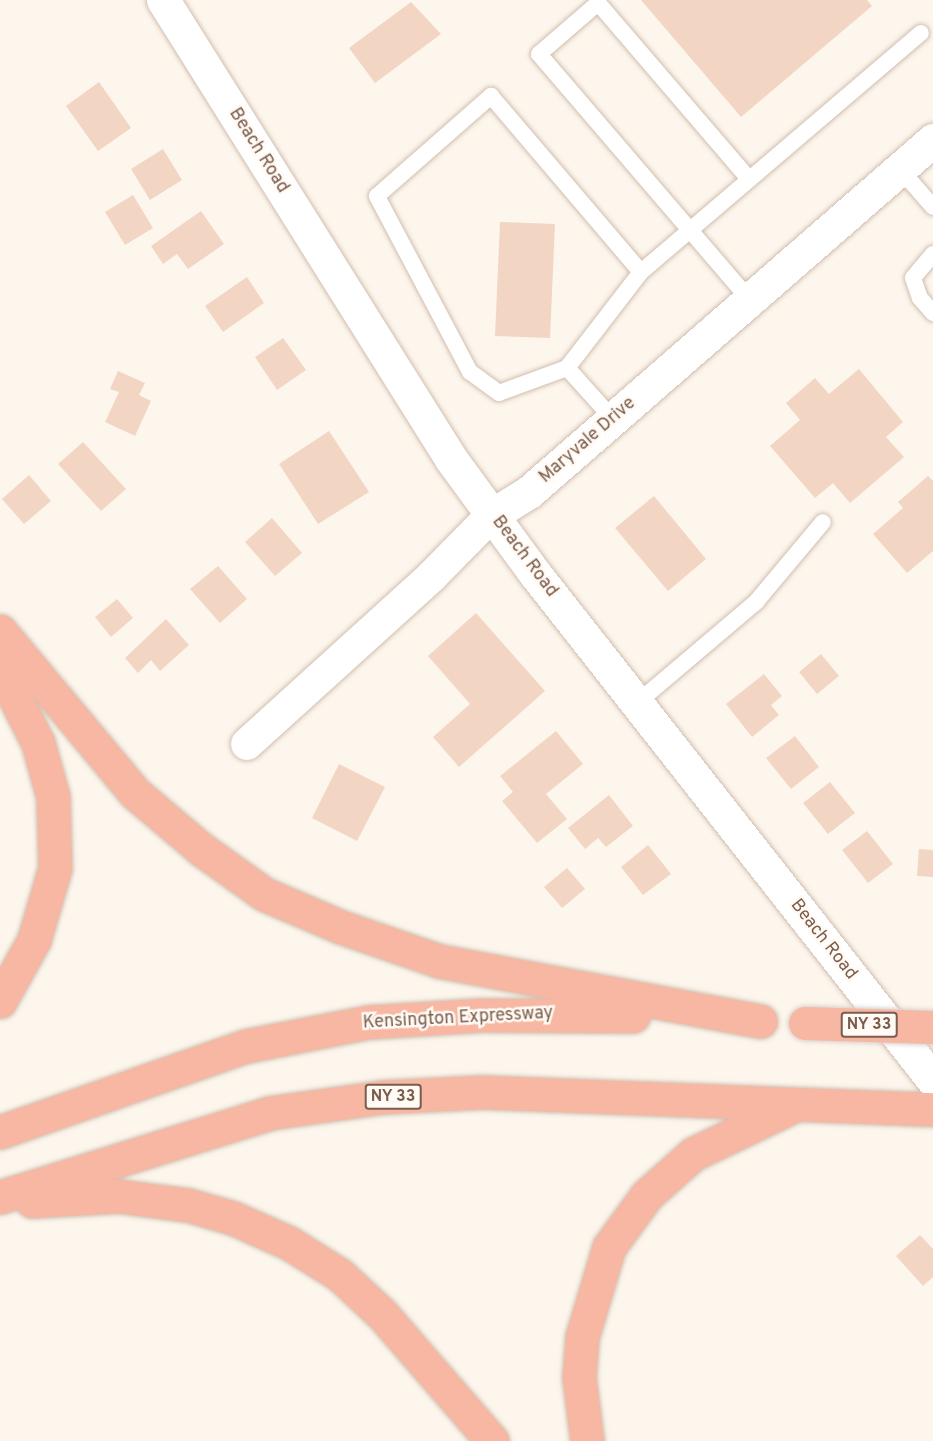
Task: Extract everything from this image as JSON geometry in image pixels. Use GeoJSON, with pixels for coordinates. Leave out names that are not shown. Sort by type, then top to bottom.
{"type":"FeatureCollection","features":[{"type":"Feature","properties":{"kind":"highway"},"geometry":{"type":"LineString","coordinates":[[0,631],[135,793],[201,849],[264,894],[341,927],[439,961],[760,1021]]}},
{"type":"Feature","properties":{"kind":"highway"},"geometry":{"type":"LineString","coordinates":[[0,668],[38,743],[53,797],[55,868],[34,940],[0,1001]]}},
{"type":"Feature","properties":{"kind":"highway","name":"Kensington Expressway"},"geometry":{"type":"LineString","coordinates":[[0,1132],[235,1049],[368,1022],[573,1013],[933,1027]]}},
{"type":"Feature","properties":{"kind":"highway","name":"NY 33"},"geometry":{"type":"LineString","coordinates":[[0,1197],[268,1113],[383,1097],[482,1092],[933,1109]]}},
{"type":"Feature","properties":{"kind":"highway"},"geometry":{"type":"LineString","coordinates":[[587,1441],[579,1378],[582,1337],[609,1247],[647,1195],[693,1154],[799,1104]]}},
{"type":"Feature","properties":{"kind":"highway"},"geometry":{"type":"LineString","coordinates":[[0,1204],[118,1196],[188,1205],[233,1218],[289,1243],[340,1275],[382,1314],[492,1441]]}},
{"type":"Feature","properties":{"kind":"street","name":"Beach Road"},"geometry":{"type":"LineString","coordinates":[[164,0],[451,459],[637,703],[933,1080]]}},
{"type":"Feature","properties":{"kind":"street","name":"Maryvale Drive"},"geometry":{"type":"LineString","coordinates":[[247,744],[431,577],[492,515],[529,492],[933,140]]}},
{"type":"Feature","properties":{"kind":"lane"},"geometry":{"type":"LineString","coordinates":[[749,179],[598,3],[539,54],[691,228],[750,300]]}},
{"type":"Feature","properties":{"kind":"lane"},"geometry":{"type":"LineString","coordinates":[[641,272],[491,96],[377,196],[470,372],[499,393],[567,368],[641,272],[921,33]]}},
{"type":"Feature","properties":{"kind":"lane"},"geometry":{"type":"LineString","coordinates":[[900,170],[933,207]]}},
{"type":"Feature","properties":{"kind":"lane"},"geometry":{"type":"LineString","coordinates":[[933,254],[912,278],[920,298],[933,314]]}},
{"type":"Feature","properties":{"kind":"lane"},"geometry":{"type":"LineString","coordinates":[[567,368],[613,419]]}},
{"type":"Feature","properties":{"kind":"lane"},"geometry":{"type":"LineString","coordinates":[[637,703],[756,602],[823,522]]}},
{"type":"Feature","properties":{"kind":"building"},"geometry":{"type":"Polygon","coordinates":[[[641,0],[867,0],[872,6],[741,117],[641,0]]]}},
{"type":"Feature","properties":{"kind":"building"},"geometry":{"type":"Polygon","coordinates":[[[411,2],[441,34],[375,83],[349,48],[411,2]]]}},
{"type":"Feature","properties":{"kind":"building"},"geometry":{"type":"Polygon","coordinates":[[[99,82],[131,128],[98,151],[66,106],[99,82]]]}},
{"type":"Feature","properties":{"kind":"building"},"geometry":{"type":"Polygon","coordinates":[[[163,149],[182,180],[150,200],[131,169],[163,149]]]}},
{"type":"Feature","properties":{"kind":"building"},"geometry":{"type":"Polygon","coordinates":[[[133,195],[153,228],[125,245],[105,212],[133,195]]]}},
{"type":"Feature","properties":{"kind":"building"},"geometry":{"type":"Polygon","coordinates":[[[201,211],[224,244],[188,269],[177,254],[163,264],[151,246],[201,211]]]}},
{"type":"Feature","properties":{"kind":"building"},"geometry":{"type":"Polygon","coordinates":[[[500,222],[555,224],[550,338],[495,336],[500,222]]]}},
{"type":"Feature","properties":{"kind":"building"},"geometry":{"type":"Polygon","coordinates":[[[247,277],[264,303],[223,332],[205,306],[247,277]]]}},
{"type":"Feature","properties":{"kind":"building"},"geometry":{"type":"Polygon","coordinates":[[[283,338],[306,370],[277,390],[255,357],[283,338]]]}},
{"type":"Feature","properties":{"kind":"building"},"geometry":{"type":"Polygon","coordinates":[[[859,369],[903,422],[886,437],[904,457],[850,503],[833,483],[815,498],[770,446],[800,420],[786,403],[815,378],[829,394],[859,369]]]}},
{"type":"Feature","properties":{"kind":"building"},"geometry":{"type":"Polygon","coordinates":[[[118,371],[145,383],[139,395],[151,401],[135,436],[105,422],[119,392],[110,389],[118,371]]]}},
{"type":"Feature","properties":{"kind":"building"},"geometry":{"type":"Polygon","coordinates":[[[329,431],[369,492],[318,524],[279,464],[329,431]]]}},
{"type":"Feature","properties":{"kind":"building"},"geometry":{"type":"Polygon","coordinates":[[[83,442],[126,489],[101,511],[58,464],[83,442]]]}},
{"type":"Feature","properties":{"kind":"building"},"geometry":{"type":"Polygon","coordinates":[[[29,475],[51,501],[24,524],[2,499],[29,475]]]}},
{"type":"Feature","properties":{"kind":"building"},"geometry":{"type":"Polygon","coordinates":[[[928,476],[933,481],[933,551],[907,573],[873,534],[903,508],[898,502],[928,476]]]}},
{"type":"Feature","properties":{"kind":"building"},"geometry":{"type":"Polygon","coordinates":[[[654,496],[706,559],[668,591],[615,528],[654,496]]]}},
{"type":"Feature","properties":{"kind":"building"},"geometry":{"type":"Polygon","coordinates":[[[272,518],[302,553],[275,576],[245,542],[272,518]]]}},
{"type":"Feature","properties":{"kind":"building"},"geometry":{"type":"Polygon","coordinates":[[[218,566],[247,599],[220,623],[190,589],[218,566]]]}},
{"type":"Feature","properties":{"kind":"building"},"geometry":{"type":"Polygon","coordinates":[[[117,599],[133,618],[111,637],[95,617],[117,599]]]}},
{"type":"Feature","properties":{"kind":"building"},"geometry":{"type":"Polygon","coordinates":[[[476,613],[545,691],[459,767],[433,737],[470,704],[428,656],[476,613]]]}},
{"type":"Feature","properties":{"kind":"building"},"geometry":{"type":"Polygon","coordinates":[[[166,619],[189,645],[160,671],[151,660],[138,673],[125,658],[166,619]]]}},
{"type":"Feature","properties":{"kind":"building"},"geometry":{"type":"Polygon","coordinates":[[[821,654],[839,676],[817,694],[799,672],[821,654]]]}},
{"type":"Feature","properties":{"kind":"building"},"geometry":{"type":"Polygon","coordinates":[[[764,674],[782,696],[771,705],[779,715],[752,737],[726,704],[764,674]]]}},
{"type":"Feature","properties":{"kind":"building"},"geometry":{"type":"Polygon","coordinates":[[[556,731],[583,764],[546,794],[567,819],[537,843],[502,801],[513,792],[500,776],[556,731]]]}},
{"type":"Feature","properties":{"kind":"building"},"geometry":{"type":"Polygon","coordinates":[[[795,736],[819,767],[791,789],[766,758],[795,736]]]}},
{"type":"Feature","properties":{"kind":"building"},"geometry":{"type":"Polygon","coordinates":[[[339,764],[385,787],[357,841],[312,818],[339,764]]]}},
{"type":"Feature","properties":{"kind":"building"},"geometry":{"type":"Polygon","coordinates":[[[830,782],[855,813],[828,834],[803,803],[830,782]]]}},
{"type":"Feature","properties":{"kind":"building"},"geometry":{"type":"Polygon","coordinates":[[[609,795],[633,826],[606,847],[598,838],[585,849],[568,828],[609,795]]]}},
{"type":"Feature","properties":{"kind":"building"},"geometry":{"type":"Polygon","coordinates":[[[867,831],[893,864],[868,883],[842,850],[867,831]]]}},
{"type":"Feature","properties":{"kind":"building"},"geometry":{"type":"Polygon","coordinates":[[[648,845],[671,874],[643,895],[621,867],[648,845]]]}},
{"type":"Feature","properties":{"kind":"building"},"geometry":{"type":"Polygon","coordinates":[[[919,849],[933,850],[933,877],[917,876],[919,849]]]}},
{"type":"Feature","properties":{"kind":"building"},"geometry":{"type":"Polygon","coordinates":[[[567,868],[585,889],[562,908],[544,887],[567,868]]]}},
{"type":"Feature","properties":{"kind":"building"},"geometry":{"type":"Polygon","coordinates":[[[920,1235],[933,1249],[933,1277],[923,1286],[896,1256],[920,1235]]]}}]}
